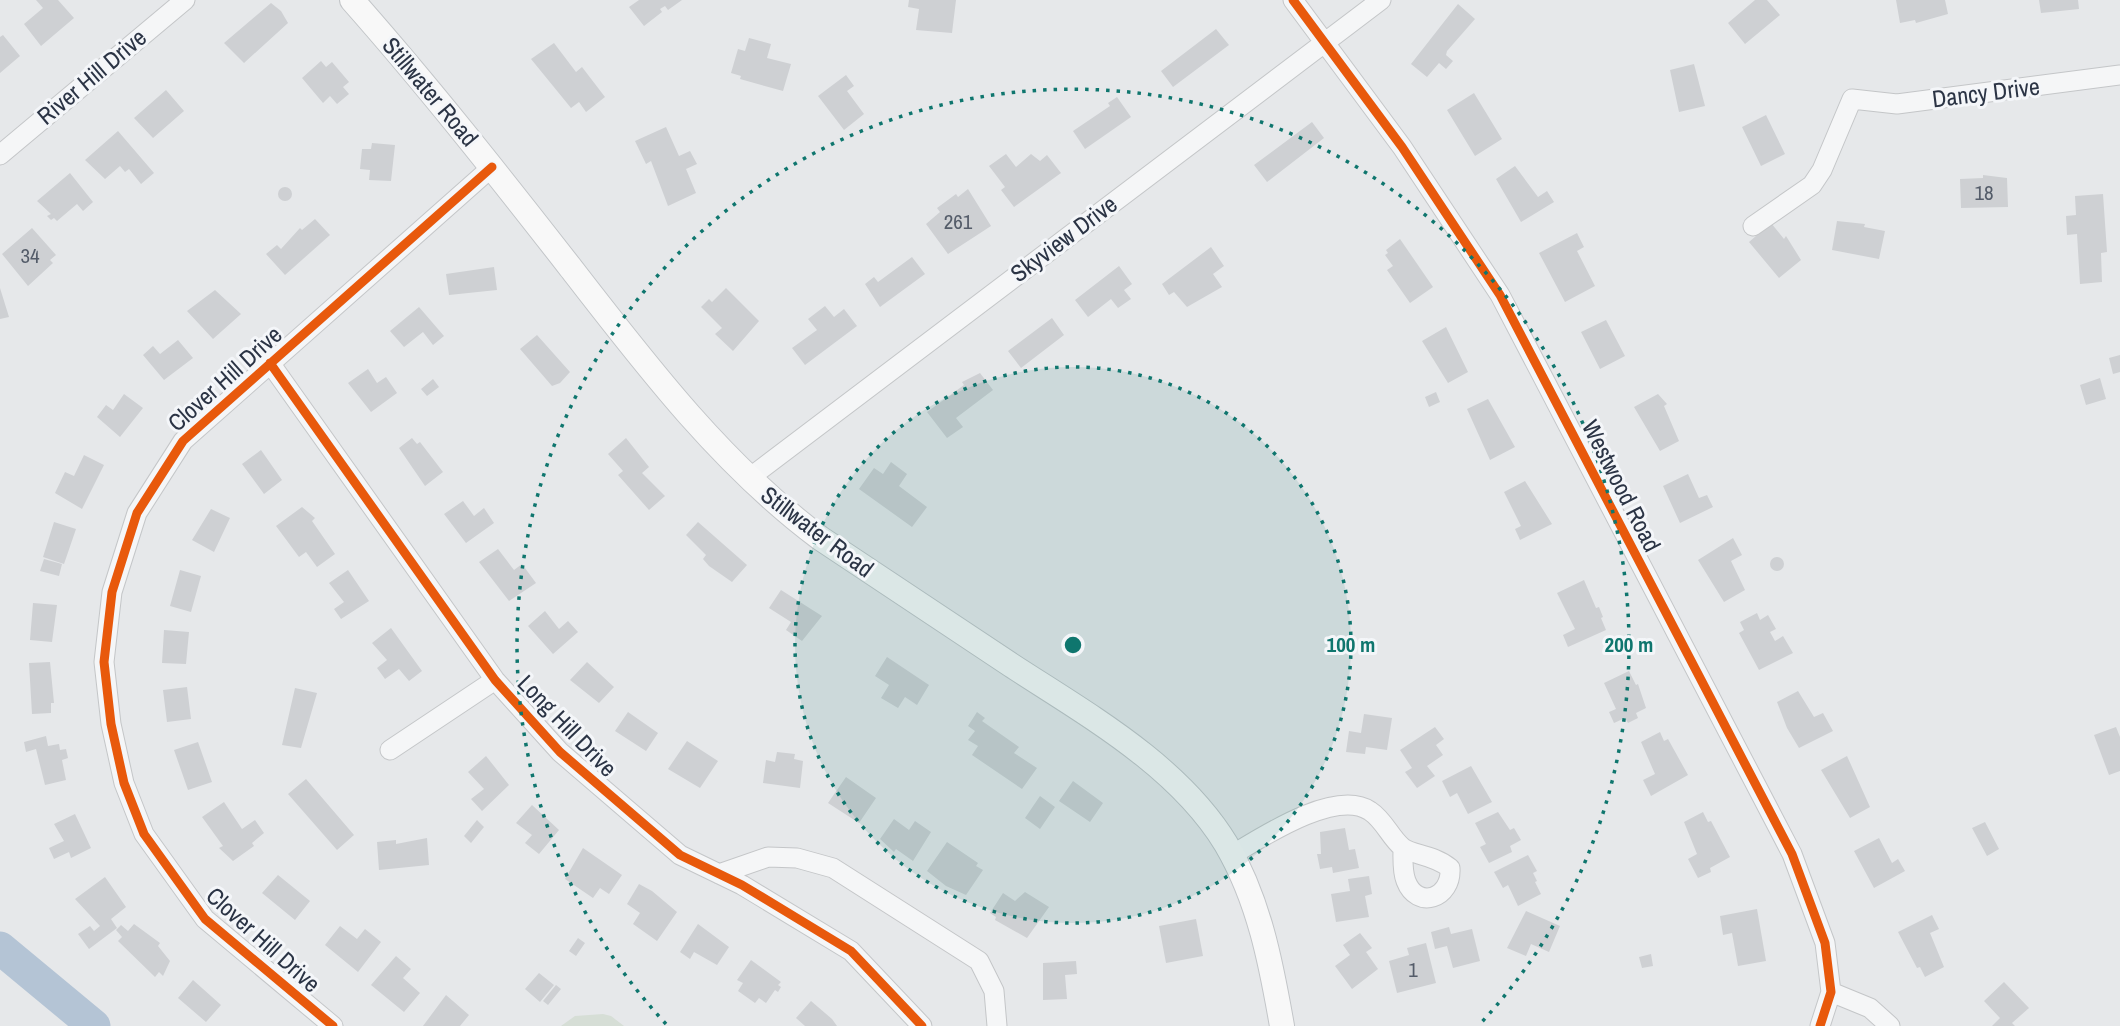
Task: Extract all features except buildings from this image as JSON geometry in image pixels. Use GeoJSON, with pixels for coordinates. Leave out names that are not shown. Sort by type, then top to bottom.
{"type":"FeatureCollection","features":[{"type":"Feature","properties":{"kind":"main road","name":"Stillwater Road"},"geometry":{"type":"LineString","coordinates":[[352,0],[492,167],[607,315],[684,408],[748,479],[820,538],[1114,734],[1178,785],[1202,812],[1232,855],[1258,913],[1282,1026]]}},
{"type":"Feature","properties":{"kind":"street","name":"River Hill Drive"},"geometry":{"type":"LineString","coordinates":[[0,155],[185,0]]}},
{"type":"Feature","properties":{"kind":"street","name":"Westwood Road"},"geometry":{"type":"LineString","coordinates":[[1293,0],[1402,147],[1500,295],[1792,854],[1825,943],[1831,992],[1820,1026]]}},
{"type":"Feature","properties":{"kind":"street","name":"Skyview Drive"},"geometry":{"type":"LineString","coordinates":[[748,479],[1381,0]]}},
{"type":"Feature","properties":{"kind":"street","name":"Dancy Drive"},"geometry":{"type":"LineString","coordinates":[[1753,226],[1812,185],[1822,170],[1853,99],[1897,104],[2120,75]]}},
{"type":"Feature","properties":{"kind":"street","name":"Clover Hill Drive"},"geometry":{"type":"LineString","coordinates":[[332,1026],[205,919],[144,834],[124,783],[111,724],[104,662],[112,592],[137,513],[183,441],[492,167]]}},
{"type":"Feature","properties":{"kind":"street","name":"Long Hill Drive"},"geometry":{"type":"LineString","coordinates":[[270,363],[495,680],[560,752],[632,817],[680,855],[752,891],[851,951],[922,1026]]}},
{"type":"Feature","properties":{"kind":"street"},"geometry":{"type":"LineString","coordinates":[[390,750],[495,680]]}},
{"type":"Feature","properties":{"kind":"street"},"geometry":{"type":"LineString","coordinates":[[1232,855],[1319,810],[1350,804],[1372,812],[1403,848]]}},
{"type":"Feature","properties":{"kind":"street"},"geometry":{"type":"LineString","coordinates":[[719,874],[768,857],[797,858],[833,868],[979,961],[994,990],[997,1026]]}},
{"type":"Feature","properties":{"kind":"street"},"geometry":{"type":"LineString","coordinates":[[1831,992],[1870,1008],[1889,1026]]}},
{"type":"Feature","properties":{"kind":"shaded area"},"geometry":{"type":"Polygon","coordinates":[[[575,1016],[611,1016],[624,1026],[561,1026],[575,1016]]]}},
{"type":"Feature","properties":{"kind":"waterway"},"geometry":{"type":"LineString","coordinates":[[0,948],[94,1026]]}},
{"type":"Feature","properties":{"kind":"waterway"},"geometry":{"type":"LineString","coordinates":[[71,1026],[81,1015]]}},
{"type":"Feature","properties":{"kind":"cycle path"},"geometry":{"type":"LineString","coordinates":[[1293,0],[1402,147],[1500,295],[1792,854],[1825,943],[1831,992],[1820,1026]]}},
{"type":"Feature","properties":{"kind":"cycle path"},"geometry":{"type":"LineString","coordinates":[[333,1026],[205,919],[144,834],[124,783],[111,724],[104,662],[112,592],[137,513],[183,441],[492,167]]}},
{"type":"Feature","properties":{"kind":"cycle path"},"geometry":{"type":"LineString","coordinates":[[270,363],[495,680],[560,752],[680,855],[742,885],[851,951],[922,1026]]}}]}
